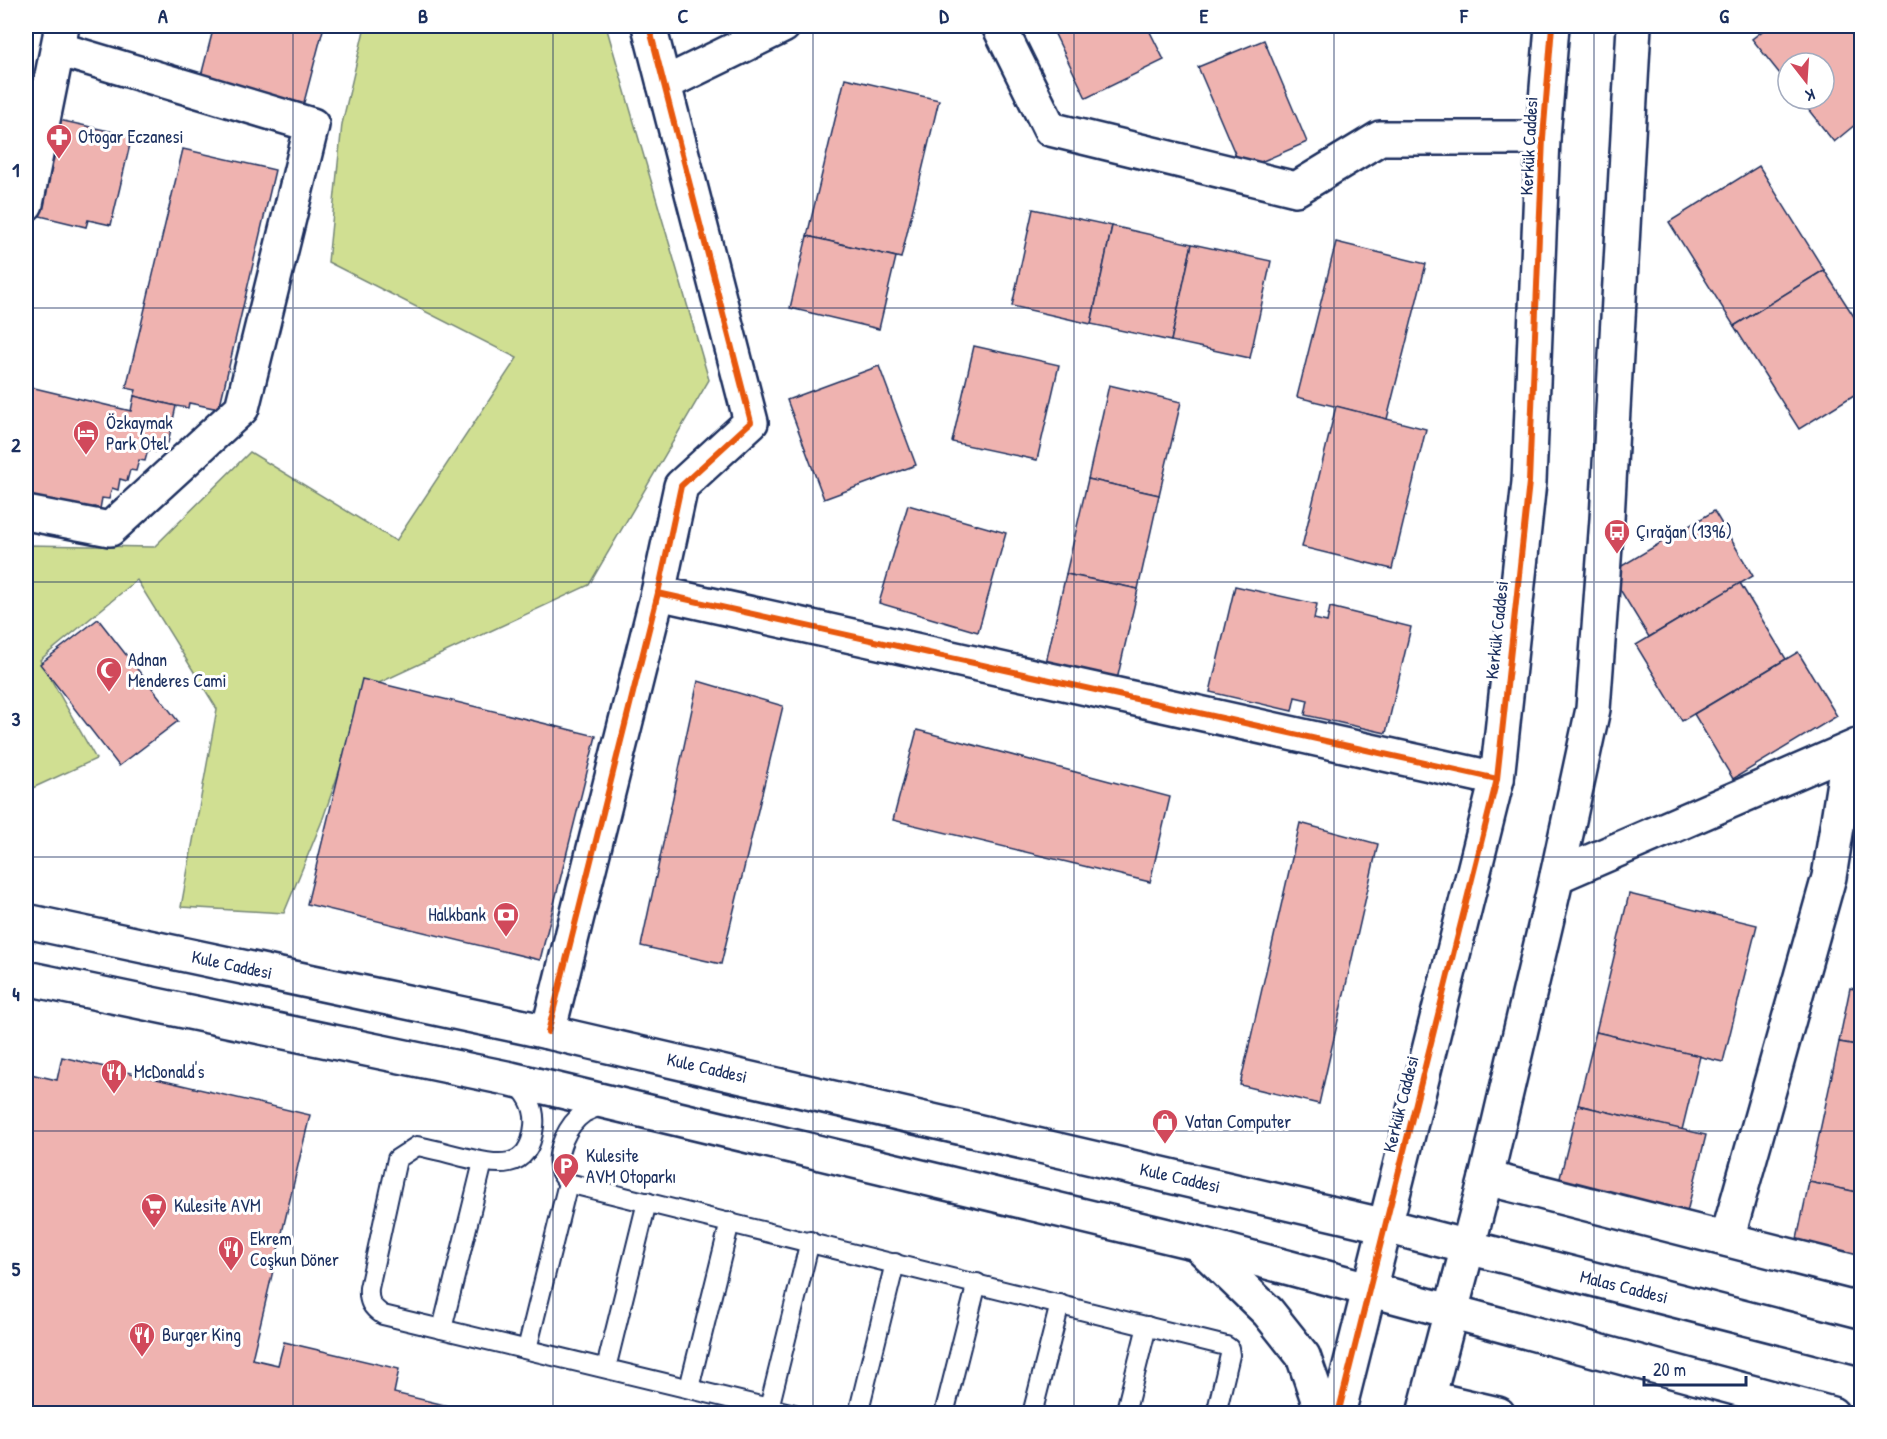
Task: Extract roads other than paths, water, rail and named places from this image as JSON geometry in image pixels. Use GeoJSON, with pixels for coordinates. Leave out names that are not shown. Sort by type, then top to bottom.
{"type":"FeatureCollection","features":[{"type":"Feature","properties":{"kind":"street"},"geometry":{"type":"LineString","coordinates":[[548,1032],[658,594],[681,486],[751,422],[649,26]]}},
{"type":"Feature","properties":{"kind":"street"},"geometry":{"type":"LineString","coordinates":[[664,84],[783,26]]}},
{"type":"Feature","properties":{"kind":"street"},"geometry":{"type":"LineString","coordinates":[[999,26],[1050,129],[1296,189],[1380,138],[1543,138]]}},
{"type":"Feature","properties":{"kind":"street","name":"Kerkük Caddesi"},"geometry":{"type":"LineString","coordinates":[[1338,1413],[1497,779],[1529,482],[1543,138],[1552,26]]}},
{"type":"Feature","properties":{"kind":"street"},"geometry":{"type":"LineString","coordinates":[[1497,1413],[1426,1406],[1486,1178],[1557,876],[1593,709],[1607,519],[1634,26]]}},
{"type":"Feature","properties":{"kind":"street"},"geometry":{"type":"LineString","coordinates":[[26,204],[60,37],[312,125],[242,408],[110,529],[26,513]]}},
{"type":"Feature","properties":{"kind":"street"},"geometry":{"type":"LineString","coordinates":[[658,594],[1497,779]]}},
{"type":"Feature","properties":{"kind":"street"},"geometry":{"type":"LineString","coordinates":[[1557,876],[1855,747]]}},
{"type":"Feature","properties":{"kind":"street"},"geometry":{"type":"LineString","coordinates":[[1727,1239],[1829,877],[1855,747]]}},
{"type":"Feature","properties":{"kind":"street","name":"Kule Caddesi"},"geometry":{"type":"LineString","coordinates":[[26,921],[548,1032],[1386,1226]]}},
{"type":"Feature","properties":{"kind":"street"},"geometry":{"type":"LineString","coordinates":[[26,978],[511,1079],[1197,1243],[1832,1413]]}},
{"type":"Feature","properties":{"kind":"street"},"geometry":{"type":"LineString","coordinates":[[1486,1178],[1862,1274]]}},
{"type":"Feature","properties":{"kind":"street","name":"Malas Caddesi"},"geometry":{"type":"LineString","coordinates":[[1386,1226],[1862,1348]]}},
{"type":"Feature","properties":{"kind":"street"},"geometry":{"type":"LineString","coordinates":[[1197,1243],[1268,1312],[1303,1356],[1323,1413]]}},
{"type":"Feature","properties":{"kind":"lane"},"geometry":{"type":"LineString","coordinates":[[511,1079],[525,1091],[532,1105],[535,1119],[533,1135],[526,1150],[514,1161],[499,1165],[417,1146],[397,1159],[369,1287],[368,1299],[374,1309],[382,1315],[794,1413]]}},
{"type":"Feature","properties":{"kind":"lane"},"geometry":{"type":"LineString","coordinates":[[610,1103],[582,1114],[572,1125],[563,1141],[559,1158],[560,1172],[568,1183],[810,1241],[1230,1348],[1216,1413]]}},
{"type":"Feature","properties":{"kind":"lane"},"geometry":{"type":"LineString","coordinates":[[442,1329],[483,1162]]}},
{"type":"Feature","properties":{"kind":"lane"},"geometry":{"type":"LineString","coordinates":[[527,1349],[568,1183]]}},
{"type":"Feature","properties":{"kind":"lane"},"geometry":{"type":"LineString","coordinates":[[606,1368],[646,1202]]}},
{"type":"Feature","properties":{"kind":"lane"},"geometry":{"type":"LineString","coordinates":[[689,1388],[730,1222]]}},
{"type":"Feature","properties":{"kind":"lane"},"geometry":{"type":"LineString","coordinates":[[769,1408],[810,1241]]}},
{"type":"Feature","properties":{"kind":"lane"},"geometry":{"type":"LineString","coordinates":[[858,1413],[895,1263]]}},
{"type":"Feature","properties":{"kind":"lane"},"geometry":{"type":"LineString","coordinates":[[944,1413],[977,1283]]}},
{"type":"Feature","properties":{"kind":"lane"},"geometry":{"type":"LineString","coordinates":[[1032,1413],[1060,1304]]}},
{"type":"Feature","properties":{"kind":"lane"},"geometry":{"type":"LineString","coordinates":[[1125,1413],[1147,1326]]}},
{"type":"Feature","properties":{"kind":"place","name":"Otogar Eczanesi"},"geometry":{"type":"Point","coordinates":[59,160]}},
{"type":"Feature","properties":{"kind":"place","name":"Özkaymak Park Otel"},"geometry":{"type":"Point","coordinates":[86,456]}},
{"type":"Feature","properties":{"kind":"place","name":"Çırağan (1396)"},"geometry":{"type":"Point","coordinates":[1617,555]}},
{"type":"Feature","properties":{"kind":"place","name":"Adnan Menderes Cami"},"geometry":{"type":"Point","coordinates":[109,693]}},
{"type":"Feature","properties":{"kind":"place","name":"Halkbank"},"geometry":{"type":"Point","coordinates":[506,938]}},
{"type":"Feature","properties":{"kind":"place","name":"McDonald's"},"geometry":{"type":"Point","coordinates":[114,1095]}},
{"type":"Feature","properties":{"kind":"place","name":"Vatan Computer"},"geometry":{"type":"Point","coordinates":[1165,1145]}},
{"type":"Feature","properties":{"kind":"place","name":"Kulesite AVM Otoparkı"},"geometry":{"type":"Point","coordinates":[566,1189]}},
{"type":"Feature","properties":{"kind":"place","name":"Kulesite AVM"},"geometry":{"type":"Point","coordinates":[154,1229]}},
{"type":"Feature","properties":{"kind":"place","name":"Ekrem Coşkun Döner"},"geometry":{"type":"Point","coordinates":[231,1272]}},
{"type":"Feature","properties":{"kind":"place","name":"Burger King"},"geometry":{"type":"Point","coordinates":[142,1358]}}]}
